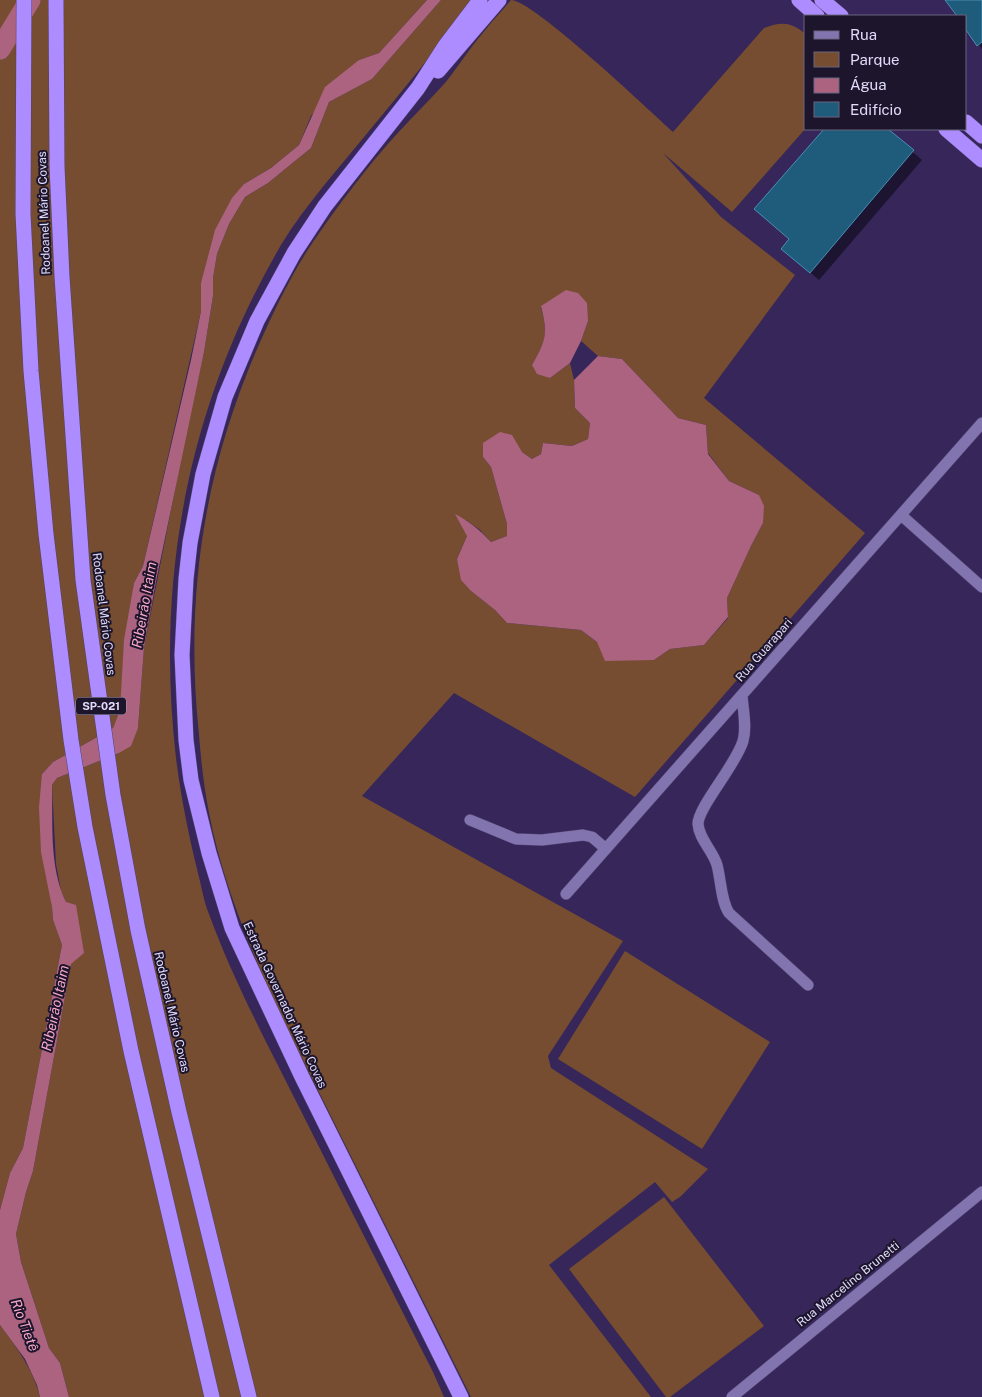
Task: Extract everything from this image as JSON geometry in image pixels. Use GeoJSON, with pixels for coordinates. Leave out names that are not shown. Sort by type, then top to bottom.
{"type":"FeatureCollection","features":[{"type":"Feature","properties":{"kind":"highway","name":"Rodoanel Mário Covas"},"geometry":{"type":"LineString","coordinates":[[24,0],[23,214],[31,371],[46,534],[71,740],[87,837],[131,1051],[212,1397]]}},
{"type":"Feature","properties":{"kind":"highway","name":"Rodoanel Mário Covas"},"geometry":{"type":"LineString","coordinates":[[56,0],[57,166],[62,277],[83,580],[113,795],[138,930],[179,1112],[249,1397]]}},
{"type":"Feature","properties":{"kind":"highway","name":"Estrada Governador Mário Covas"},"geometry":{"type":"LineString","coordinates":[[461,1397],[306,1086],[232,928],[209,853],[191,780],[186,740],[182,665],[186,579],[203,474],[225,397],[261,314],[294,253],[310,228],[336,191],[418,88],[445,46],[480,0]]}},
{"type":"Feature","properties":{"kind":"highway","name":"Estrada Governador Mário Covas"},"geometry":{"type":"LineString","coordinates":[[418,88],[433,76],[499,0]]}},
{"type":"Feature","properties":{"kind":"highway"},"geometry":{"type":"LineString","coordinates":[[799,0],[816,15]]}},
{"type":"Feature","properties":{"kind":"highway"},"geometry":{"type":"LineString","coordinates":[[822,0],[840,15]]}},
{"type":"Feature","properties":{"kind":"highway"},"geometry":{"type":"LineString","coordinates":[[947,130],[982,160]]}},
{"type":"Feature","properties":{"kind":"street","name":"Rua Guarapari"},"geometry":{"type":"LineString","coordinates":[[566,894],[982,423]]}},
{"type":"Feature","properties":{"kind":"street"},"geometry":{"type":"LineString","coordinates":[[901,515],[982,587]]}},
{"type":"Feature","properties":{"kind":"street"},"geometry":{"type":"LineString","coordinates":[[742,695],[745,729],[743,741],[734,763],[700,814],[698,825],[702,836],[715,856],[722,881],[725,907],[752,935],[808,985]]}},
{"type":"Feature","properties":{"kind":"street"},"geometry":{"type":"LineString","coordinates":[[470,820],[516,839],[542,840],[584,834],[592,837],[606,849]]}},
{"type":"Feature","properties":{"kind":"street","name":"Rua Marcelino Brunetti"},"geometry":{"type":"LineString","coordinates":[[732,1397],[982,1192]]}},
{"type":"Feature","properties":{"kind":"green space"},"geometry":{"type":"Polygon","coordinates":[[[0,0],[427,0],[379,53],[359,60],[311,116],[299,145],[271,168],[244,184],[201,283],[201,311],[143,566],[134,583],[120,710],[113,728],[53,762],[42,774],[53,920],[62,945],[23,1148],[10,1173],[0,1210],[0,0]]]}},
{"type":"Feature","properties":{"kind":"green space"},"geometry":{"type":"Polygon","coordinates":[[[441,0],[474,0],[301,215],[281,245],[249,305],[223,366],[202,429],[186,492],[176,557],[171,623],[171,690],[180,788],[204,900],[218,939],[263,1035],[444,1397],[69,1397],[60,1363],[49,1348],[21,1262],[16,1234],[33,1171],[71,964],[66,902],[61,891],[56,864],[52,785],[57,778],[119,753],[138,728],[144,648],[187,428],[204,352],[213,296],[213,278],[217,254],[229,224],[245,197],[268,183],[311,148],[329,102],[372,79],[441,0]]]}},
{"type":"Feature","properties":{"kind":"green space"},"geometry":{"type":"Polygon","coordinates":[[[511,0],[523,5],[566,36],[592,58],[673,132],[764,28],[776,24],[786,24],[796,27],[804,33],[804,130],[732,212],[663,153],[721,217],[795,275],[704,398],[865,533],[635,797],[454,693],[362,796],[623,941],[548,1056],[551,1068],[708,1169],[680,1197],[672,1202],[655,1182],[549,1265],[651,1397],[471,1397],[277,1008],[256,961],[221,863],[204,784],[195,682],[197,579],[214,479],[227,429],[244,380],[287,286],[322,229],[374,161],[401,129],[445,83],[489,25],[511,0]],[[541,307],[545,331],[543,343],[532,365],[550,378],[570,363],[574,380],[575,408],[590,423],[588,439],[572,446],[543,443],[541,454],[532,459],[522,452],[483,457],[491,467],[507,524],[507,536],[491,542],[480,530],[466,520],[467,536],[457,559],[471,591],[495,610],[507,623],[581,630],[597,642],[654,660],[670,649],[704,645],[728,618],[727,598],[763,523],[759,495],[729,481],[708,453],[706,425],[678,418],[622,359],[598,356],[581,341],[588,321],[541,307]]]}},
{"type":"Feature","properties":{"kind":"green space"},"geometry":{"type":"Polygon","coordinates":[[[625,951],[770,1042],[702,1149],[558,1059],[625,951]]]}},
{"type":"Feature","properties":{"kind":"green space"},"geometry":{"type":"Polygon","coordinates":[[[664,1197],[764,1326],[670,1397],[666,1397],[569,1269],[664,1197]]]}},
{"type":"Feature","properties":{"kind":"green space"},"geometry":{"type":"Polygon","coordinates":[[[0,1325],[29,1368],[40,1397],[0,1397],[0,1325]]]}},
{"type":"Feature","properties":{"kind":"water"},"geometry":{"type":"Polygon","coordinates":[[[427,0],[441,0],[372,79],[329,102],[311,148],[268,183],[245,197],[229,224],[217,254],[213,278],[213,296],[204,352],[156,581],[144,648],[138,728],[131,746],[119,753],[57,778],[52,785],[54,860],[66,902],[76,905],[84,953],[71,964],[33,1171],[16,1234],[21,1262],[49,1348],[60,1363],[69,1397],[40,1397],[37,1385],[25,1359],[0,1325],[0,1210],[10,1173],[23,1148],[62,945],[53,920],[41,852],[39,807],[42,774],[53,762],[113,728],[120,710],[124,640],[134,583],[143,566],[191,360],[201,311],[201,283],[215,230],[232,198],[244,184],[271,168],[299,145],[325,87],[359,60],[379,53],[427,0]]]}},
{"type":"Feature","properties":{"kind":"water"},"geometry":{"type":"Polygon","coordinates":[[[566,290],[578,293],[587,303],[588,321],[570,363],[550,378],[537,374],[532,365],[544,337],[545,324],[541,306],[566,290]]]}},
{"type":"Feature","properties":{"kind":"water"},"geometry":{"type":"Polygon","coordinates":[[[598,356],[622,359],[678,418],[706,425],[708,454],[729,481],[759,495],[764,506],[763,523],[727,598],[728,617],[704,645],[670,649],[654,660],[605,661],[597,642],[581,630],[507,623],[461,580],[457,559],[467,536],[455,514],[474,526],[491,542],[507,536],[507,524],[491,467],[483,457],[483,443],[500,432],[512,435],[522,452],[532,459],[541,454],[543,443],[572,446],[588,439],[590,423],[575,408],[574,380],[598,356]]]}},
{"type":"Feature","properties":{"kind":"building"},"geometry":{"type":"Polygon","coordinates":[[[945,0],[982,0],[982,42],[977,46],[967,31],[967,15],[956,15],[945,0]]]}},
{"type":"Feature","properties":{"kind":"building"},"geometry":{"type":"Polygon","coordinates":[[[823,130],[889,130],[914,150],[810,273],[781,249],[789,239],[754,209],[823,130]]]}},
{"type":"Feature","properties":{"kind":"waterway"},"geometry":{"type":"LineString","coordinates":[[0,49],[30,0]]}},
{"type":"Feature","properties":{"kind":"water label","name":"Ribeirão Itaim"},"geometry":{"type":"Point","coordinates":[144,605]}},
{"type":"Feature","properties":{"kind":"water label","name":"Ribeirão Itaim"},"geometry":{"type":"Point","coordinates":[55,1008]}},
{"type":"Feature","properties":{"kind":"water label","name":"Rio Tietê"},"geometry":{"type":"Point","coordinates":[25,1325]}}]}
